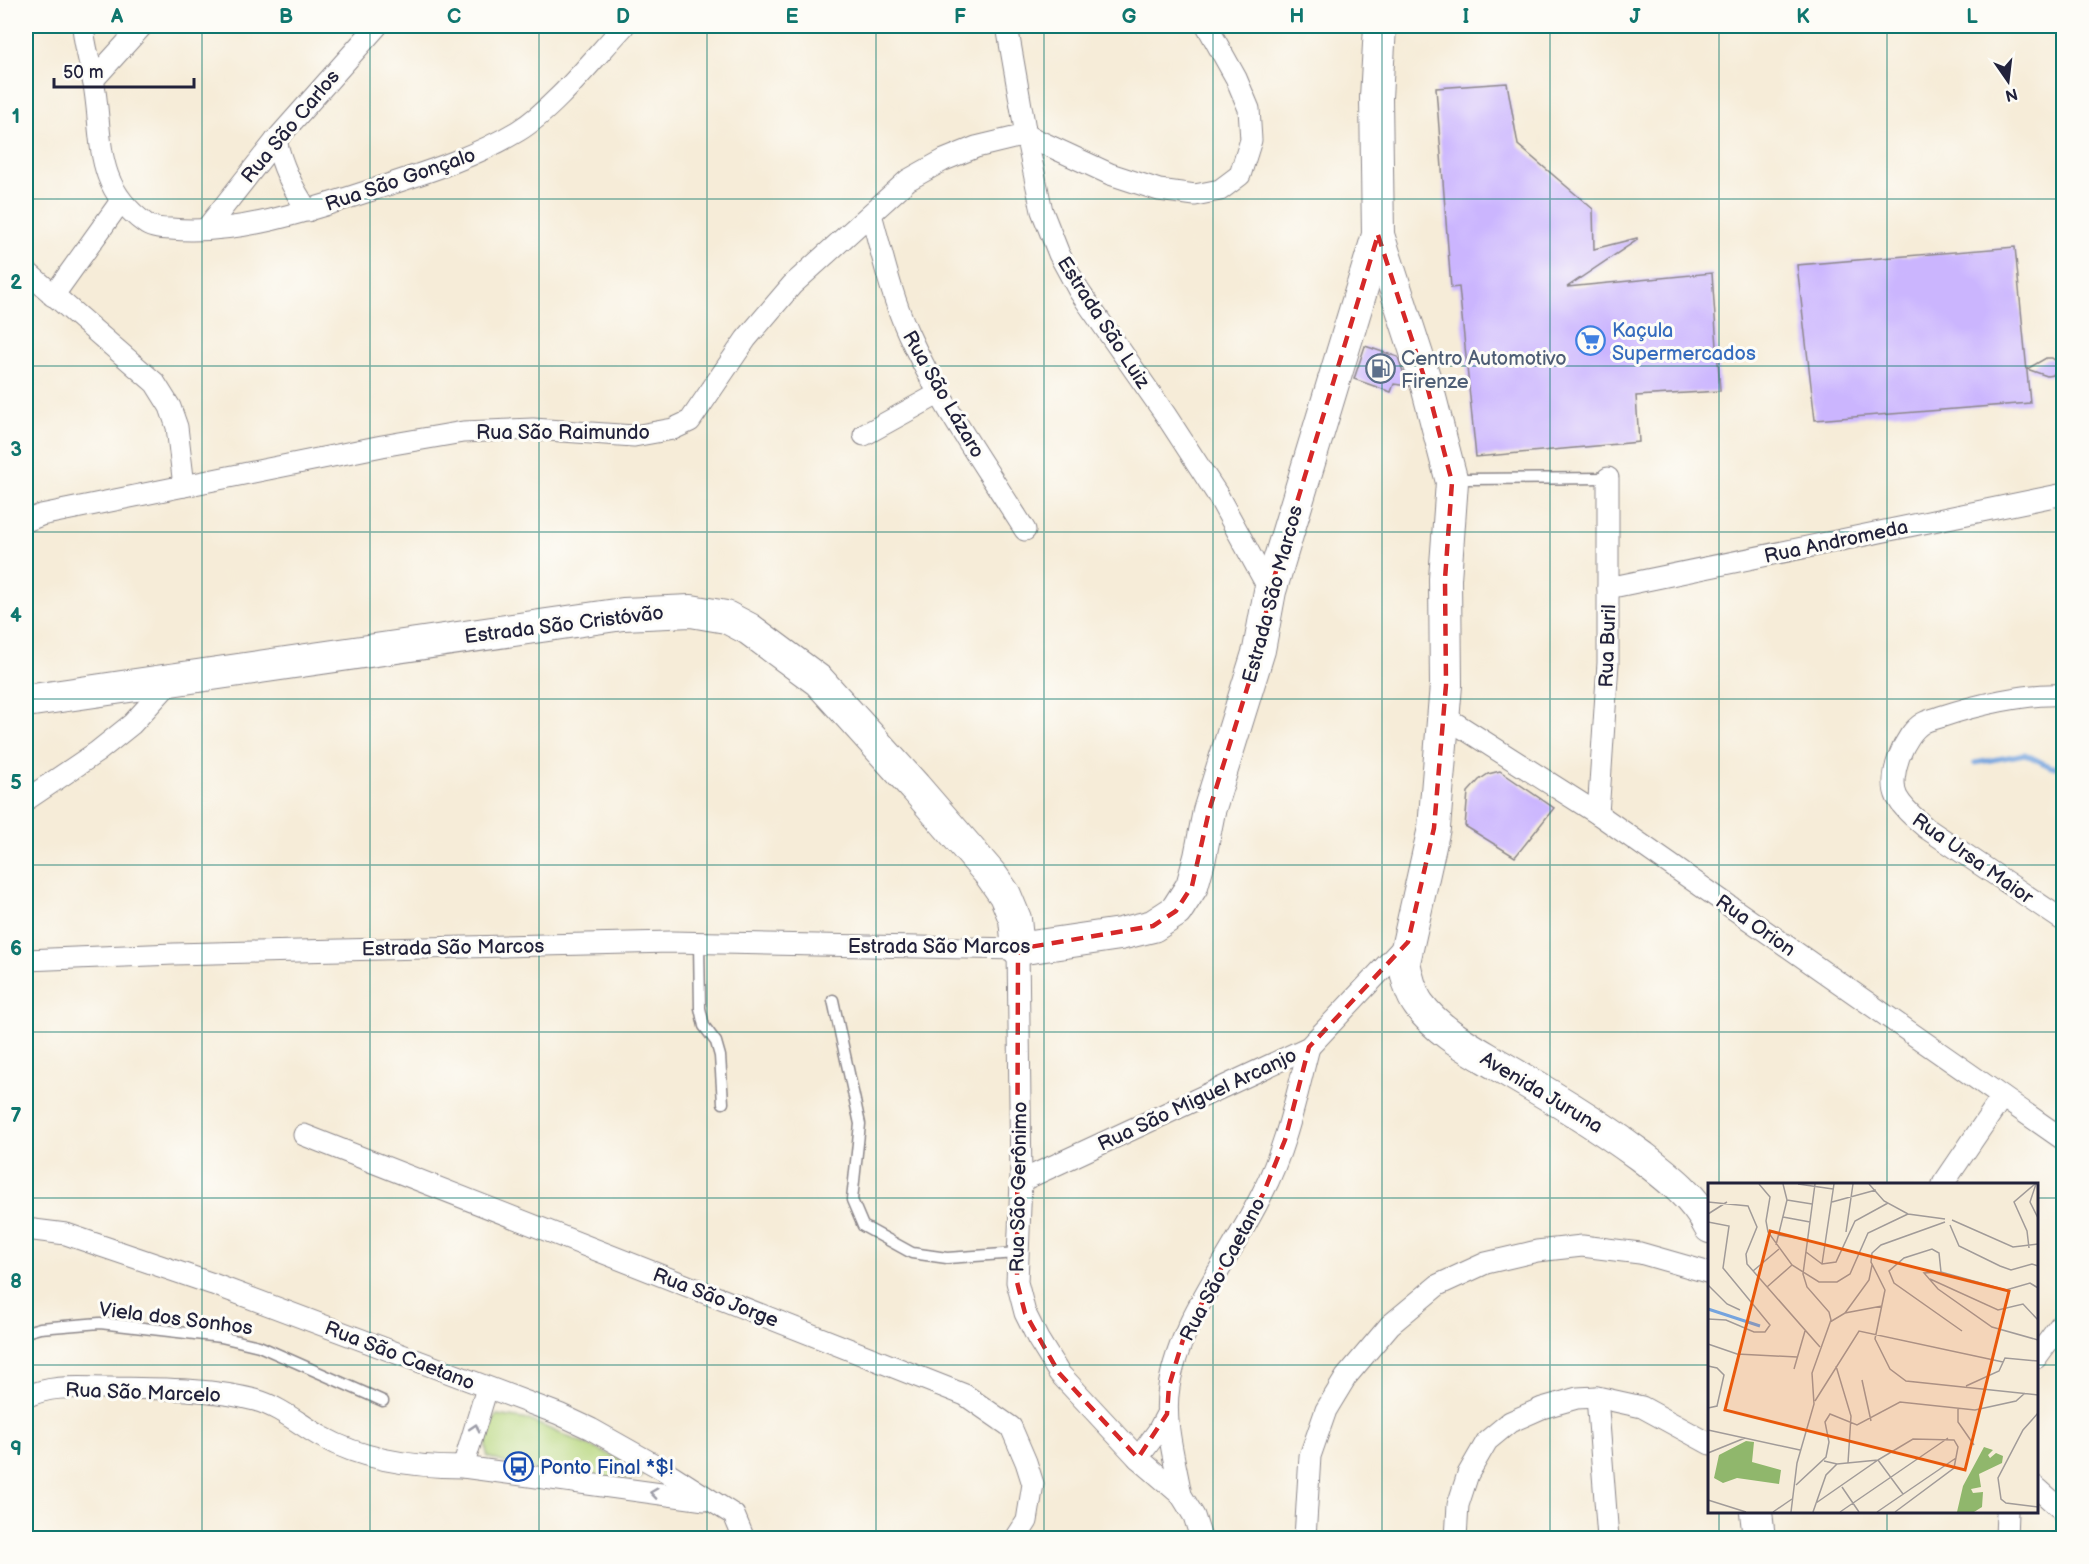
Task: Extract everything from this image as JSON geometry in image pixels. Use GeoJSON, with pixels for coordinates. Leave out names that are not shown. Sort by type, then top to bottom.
{"type":"FeatureCollection","features":[{"type":"Feature","properties":{"kind":"street","name":"Rua São Gonçalo"},"geometry":{"type":"LineString","coordinates":[[82,26],[93,80],[99,137],[106,172],[122,201],[146,225],[184,231],[249,224],[308,211],[437,169],[490,147],[520,130],[548,107],[624,26]]}},
{"type":"Feature","properties":{"kind":"street"},"geometry":{"type":"LineString","coordinates":[[93,80],[142,26]]}},
{"type":"Feature","properties":{"kind":"street","name":"Rua São Carlos"},"geometry":{"type":"LineString","coordinates":[[206,229],[276,140],[377,26]]}},
{"type":"Feature","properties":{"kind":"street","name":"Estrada São Luiz"},"geometry":{"type":"LineString","coordinates":[[1007,26],[1042,211],[1059,255],[1079,291],[1166,414],[1217,494],[1270,591]]}},
{"type":"Feature","properties":{"kind":"street"},"geometry":{"type":"LineString","coordinates":[[1026,135],[1110,174],[1159,190],[1195,195],[1220,190],[1240,175],[1251,140],[1249,109],[1236,78],[1207,26]]}},
{"type":"Feature","properties":{"kind":"street"},"geometry":{"type":"LineString","coordinates":[[1378,236],[1376,98],[1380,26]]}},
{"type":"Feature","properties":{"kind":"street","name":"Rua São Raimundo"},"geometry":{"type":"LineString","coordinates":[[26,520],[41,515],[382,446],[464,432],[533,429],[634,436],[673,429],[690,420],[746,339],[792,285],[908,180],[944,160],[976,147],[1026,135]]}},
{"type":"Feature","properties":{"kind":"street","name":"Rua São Gonçalo"},"geometry":{"type":"LineString","coordinates":[[276,140],[282,166],[293,190],[308,211]]}},
{"type":"Feature","properties":{"kind":"street"},"geometry":{"type":"LineString","coordinates":[[53,296],[122,201]]}},
{"type":"Feature","properties":{"kind":"street","name":"Rua São Lázaro"},"geometry":{"type":"LineString","coordinates":[[871,214],[898,309],[908,332],[940,393],[1025,530]]}},
{"type":"Feature","properties":{"kind":"street","name":"Estrada São Marcos"},"geometry":{"type":"LineString","coordinates":[[26,960],[174,954],[699,943],[1018,949],[1120,934],[1153,926],[1176,911],[1192,886],[1209,811],[1259,650],[1270,591],[1378,236]]}},
{"type":"Feature","properties":{"kind":"street","name":"Avenida Juruna"},"geometry":{"type":"LineString","coordinates":[[1378,236],[1427,386],[1452,482],[1445,579],[1446,685],[1434,828],[1404,962],[1409,982],[1417,1003],[1436,1025],[1599,1125],[1670,1178],[1703,1213],[1708,1223]]}},
{"type":"Feature","properties":{"kind":"street"},"geometry":{"type":"LineString","coordinates":[[26,271],[154,383],[170,407],[177,427],[184,486]]}},
{"type":"Feature","properties":{"kind":"street"},"geometry":{"type":"LineString","coordinates":[[864,435],[940,393]]}},
{"type":"Feature","properties":{"kind":"street","name":"Rua Buril"},"geometry":{"type":"LineString","coordinates":[[1598,814],[1608,663],[1608,478]]}},
{"type":"Feature","properties":{"kind":"street","name":"Rua Andromeda"},"geometry":{"type":"LineString","coordinates":[[1608,588],[2064,494]]}},
{"type":"Feature","properties":{"kind":"street","name":"Estrada São Cristóvão"},"geometry":{"type":"LineString","coordinates":[[26,701],[623,614],[691,611],[726,617],[749,629],[819,681],[915,787],[991,875],[1005,895],[1015,920],[1018,949]]}},
{"type":"Feature","properties":{"kind":"street"},"geometry":{"type":"LineString","coordinates":[[26,800],[97,752],[132,724],[174,678]]}},
{"type":"Feature","properties":{"kind":"street","name":"Rua Ursa Maior"},"geometry":{"type":"LineString","coordinates":[[2064,695],[2017,699],[1957,712],[1922,724],[1905,742],[1894,774],[1896,795],[1906,811],[1926,828],[2064,921]]}},
{"type":"Feature","properties":{"kind":"street","name":"Rua Orion"},"geometry":{"type":"LineString","coordinates":[[1443,716],[1598,814],[2064,1140]]}},
{"type":"Feature","properties":{"kind":"street","name":"Rua São Miguel Arcanjo"},"geometry":{"type":"LineString","coordinates":[[1021,1181],[1309,1047],[1408,942]]}},
{"type":"Feature","properties":{"kind":"street","name":"Rua São Gerônimo"},"geometry":{"type":"LineString","coordinates":[[1018,949],[1021,1181],[1017,1282],[1025,1313],[1059,1373],[1138,1458],[1181,1495],[1194,1516],[1201,1539]]}},
{"type":"Feature","properties":{"kind":"street","name":"Rua São Caetano"},"geometry":{"type":"LineString","coordinates":[[1181,1495],[1167,1414],[1169,1386],[1185,1333],[1263,1194],[1285,1140],[1309,1047]]}},
{"type":"Feature","properties":{"kind":"street"},"geometry":{"type":"LineString","coordinates":[[1944,1183],[2002,1097]]}},
{"type":"Feature","properties":{"kind":"street","name":"Rua São Jorge"},"geometry":{"type":"LineString","coordinates":[[304,1135],[965,1395],[1011,1427],[1026,1462],[1033,1484],[1027,1521],[1016,1539]]}},
{"type":"Feature","properties":{"kind":"street","name":"Rua São Caetano"},"geometry":{"type":"LineString","coordinates":[[26,1229],[66,1234],[213,1284],[559,1414],[591,1429],[662,1469],[734,1515],[742,1534],[741,1539]]}},
{"type":"Feature","properties":{"kind":"street"},"geometry":{"type":"LineString","coordinates":[[1305,1539],[1310,1456],[1326,1410],[1346,1377],[1390,1325],[1438,1285],[1485,1263],[1537,1251],[1582,1246],[1640,1253],[1708,1272]]}},
{"type":"Feature","properties":{"kind":"street"},"geometry":{"type":"LineString","coordinates":[[2038,1357],[2064,1320]]}},
{"type":"Feature","properties":{"kind":"street","name":"Rua São Marcelo"},"geometry":{"type":"LineString","coordinates":[[26,1397],[57,1387],[180,1389],[223,1394],[257,1401],[291,1416],[322,1437],[349,1450],[382,1460],[430,1467],[463,1467],[712,1501]]}},
{"type":"Feature","properties":{"kind":"street"},"geometry":{"type":"LineString","coordinates":[[463,1467],[487,1388]]}},
{"type":"Feature","properties":{"kind":"street"},"geometry":{"type":"LineString","coordinates":[[1456,1539],[1458,1505],[1468,1474],[1486,1441],[1510,1422],[1542,1408],[1577,1398],[1598,1397],[1642,1407],[1708,1443]]}},
{"type":"Feature","properties":{"kind":"street"},"geometry":{"type":"LineString","coordinates":[[1598,1397],[1608,1539]]}},
{"type":"Feature","properties":{"kind":"street"},"geometry":{"type":"LineString","coordinates":[[1138,1458],[1158,1431],[1167,1414]]}},
{"type":"Feature","properties":{"kind":"street"},"geometry":{"type":"LineString","coordinates":[[2038,1488],[2064,1512]]}},
{"type":"Feature","properties":{"kind":"street"},"geometry":{"type":"LineString","coordinates":[[1756,1513],[1759,1539]]}},
{"type":"Feature","properties":{"kind":"street"},"geometry":{"type":"LineString","coordinates":[[2006,1539],[2007,1513]]}},
{"type":"Feature","properties":{"kind":"lane"},"geometry":{"type":"LineString","coordinates":[[1465,479],[1608,478]]}},
{"type":"Feature","properties":{"kind":"lane"},"geometry":{"type":"LineString","coordinates":[[699,943],[699,1008],[704,1026],[716,1042],[720,1056],[723,1103]]}},
{"type":"Feature","properties":{"kind":"lane"},"geometry":{"type":"LineString","coordinates":[[833,1000],[860,1124],[852,1200],[863,1226],[912,1253],[947,1258],[1017,1253]]}},
{"type":"Feature","properties":{"kind":"lane","name":"Viela dos Sonhos"},"geometry":{"type":"LineString","coordinates":[[26,1332],[40,1328],[100,1323],[221,1337],[259,1346],[383,1401]]}},
{"type":"Feature","properties":{"kind":"highlighted area"},"geometry":{"type":"Polygon","coordinates":[[[1378,235],[1427,386],[1452,482],[1445,579],[1446,685],[1434,828],[1408,942],[1309,1047],[1285,1140],[1263,1194],[1185,1333],[1169,1386],[1167,1414],[1138,1458],[1059,1373],[1025,1313],[1017,1282],[1018,949],[1153,926],[1176,911],[1192,886],[1209,811],[1259,650],[1270,591],[1378,235]]]}},
{"type":"Feature","properties":{"kind":"green space"},"geometry":{"type":"Polygon","coordinates":[[[497,1415],[529,1420],[645,1470],[641,1478],[603,1479],[544,1472],[488,1457],[487,1436],[497,1415]]]}},
{"type":"Feature","properties":{"kind":"building","name":"Kaçula Supermercados"},"geometry":{"type":"Polygon","coordinates":[[[1507,83],[1518,145],[1593,209],[1594,249],[1637,238],[1567,287],[1712,273],[1720,391],[1636,396],[1639,442],[1476,457],[1459,287],[1451,288],[1436,88],[1507,83]]]}},
{"type":"Feature","properties":{"kind":"building"},"geometry":{"type":"Polygon","coordinates":[[[2015,247],[2030,403],[1815,420],[1797,265],[2015,247]]]}},
{"type":"Feature","properties":{"kind":"building","name":"Centro Automotivo Firenze"},"geometry":{"type":"Polygon","coordinates":[[[1365,346],[1398,357],[1408,386],[1394,384],[1391,392],[1354,379],[1365,346]]]}},
{"type":"Feature","properties":{"kind":"building"},"geometry":{"type":"Polygon","coordinates":[[[2046,358],[2052,358],[2057,362],[2058,368],[2053,375],[2047,376],[2027,369],[2046,358]]]}},
{"type":"Feature","properties":{"kind":"building"},"geometry":{"type":"Polygon","coordinates":[[[1500,771],[1554,808],[1515,857],[1465,826],[1468,792],[1488,774],[1500,771]]]}},
{"type":"Feature","properties":{"kind":"waterway"},"geometry":{"type":"LineString","coordinates":[[1975,763],[2025,754],[2051,767],[2064,767]]}},
{"type":"Feature","properties":{"kind":"place","name":"Kaçula Supermercados"},"geometry":{"type":"Point","coordinates":[1591,341]}},
{"type":"Feature","properties":{"kind":"place","name":"Centro Automotivo Firenze"},"geometry":{"type":"Point","coordinates":[1380,369]}},
{"type":"Feature","properties":{"kind":"place","name":"Ponto Final *$!"},"geometry":{"type":"Point","coordinates":[519,1467]}}]}
